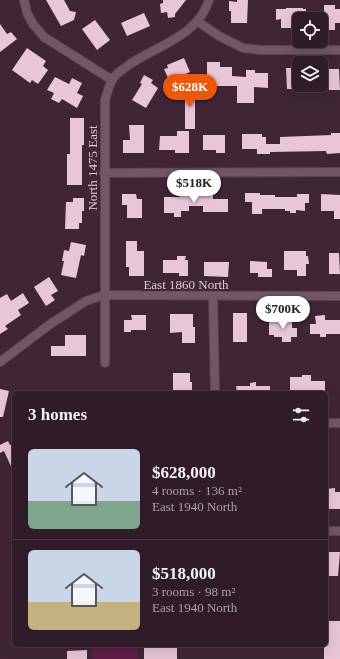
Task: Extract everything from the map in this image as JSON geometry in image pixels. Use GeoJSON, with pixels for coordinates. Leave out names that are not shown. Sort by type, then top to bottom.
{"type":"FeatureCollection","features":[{"type":"Feature","properties":{"kind":"street"},"geometry":{"type":"LineString","coordinates":[[24,0],[27,13],[33,24],[44,37],[112,80]]}},
{"type":"Feature","properties":{"kind":"street"},"geometry":{"type":"LineString","coordinates":[[208,0],[204,12],[198,21],[219,36],[243,48],[260,50],[340,50]]}},
{"type":"Feature","properties":{"kind":"street","name":"North 1475 East"},"geometry":{"type":"LineString","coordinates":[[105,363],[105,100],[112,80],[119,72],[188,31],[198,21]]}},
{"type":"Feature","properties":{"kind":"street"},"geometry":{"type":"LineString","coordinates":[[104,173],[340,172]]}},
{"type":"Feature","properties":{"kind":"street","name":"East 1860 North"},"geometry":{"type":"LineString","coordinates":[[0,362],[49,325],[86,301],[104,295],[340,296]]}},
{"type":"Feature","properties":{"kind":"street"},"geometry":{"type":"LineString","coordinates":[[213,296],[215,391]]}},
{"type":"Feature","properties":{"kind":"street"},"geometry":{"type":"LineString","coordinates":[[328,423],[340,423]]}},
{"type":"Feature","properties":{"kind":"street"},"geometry":{"type":"LineString","coordinates":[[328,531],[340,531]]}},
{"type":"Feature","properties":{"kind":"shaded area"},"geometry":{"type":"Polygon","coordinates":[[[93,647],[138,647],[138,659],[93,659],[93,647]]]}},
{"type":"Feature","properties":{"kind":"building"},"geometry":{"type":"Polygon","coordinates":[[[46,0],[64,0],[70,11],[76,12],[74,20],[61,26],[46,0]]]}},
{"type":"Feature","properties":{"kind":"building"},"geometry":{"type":"Polygon","coordinates":[[[163,0],[186,0],[175,14],[175,17],[168,18],[167,12],[161,13],[160,4],[163,3],[163,0]]]}},
{"type":"Feature","properties":{"kind":"building"},"geometry":{"type":"Polygon","coordinates":[[[237,0],[248,0],[247,23],[231,23],[229,1],[237,2],[237,0]]]}},
{"type":"Feature","properties":{"kind":"building"},"geometry":{"type":"Polygon","coordinates":[[[324,5],[335,5],[335,9],[340,9],[340,23],[335,23],[335,30],[328,30],[328,12],[324,12],[324,5]]]}},
{"type":"Feature","properties":{"kind":"building"},"geometry":{"type":"Polygon","coordinates":[[[303,8],[306,9],[306,12],[292,12],[291,28],[281,28],[281,19],[276,20],[276,9],[303,8]]]}},
{"type":"Feature","properties":{"kind":"building"},"geometry":{"type":"Polygon","coordinates":[[[144,13],[150,26],[127,36],[121,23],[144,13]]]}},
{"type":"Feature","properties":{"kind":"building"},"geometry":{"type":"Polygon","coordinates":[[[95,20],[110,40],[97,50],[82,29],[95,20]]]}},
{"type":"Feature","properties":{"kind":"building"},"geometry":{"type":"Polygon","coordinates":[[[0,24],[7,34],[11,32],[17,39],[0,52],[0,24]]]}},
{"type":"Feature","properties":{"kind":"building"},"geometry":{"type":"Polygon","coordinates":[[[27,48],[46,61],[43,66],[48,70],[38,84],[32,80],[30,83],[12,70],[27,48]]]}},
{"type":"Feature","properties":{"kind":"building"},"geometry":{"type":"Polygon","coordinates":[[[184,58],[190,72],[181,76],[183,79],[175,83],[173,78],[169,80],[164,69],[168,68],[167,65],[184,58]]]}},
{"type":"Feature","properties":{"kind":"building"},"geometry":{"type":"Polygon","coordinates":[[[207,62],[220,62],[220,67],[232,67],[232,76],[246,77],[246,70],[255,70],[255,73],[268,73],[268,88],[254,87],[254,103],[237,103],[237,86],[213,86],[213,82],[207,82],[207,62]]]}},
{"type":"Feature","properties":{"kind":"building"},"geometry":{"type":"Polygon","coordinates":[[[286,68],[292,68],[292,89],[287,89],[286,68]]]}},
{"type":"Feature","properties":{"kind":"building"},"geometry":{"type":"Polygon","coordinates":[[[328,69],[339,69],[340,90],[329,90],[328,69]]]}},
{"type":"Feature","properties":{"kind":"building"},"geometry":{"type":"Polygon","coordinates":[[[144,75],[153,80],[151,83],[158,88],[146,108],[132,100],[142,84],[140,83],[144,75]]]}},
{"type":"Feature","properties":{"kind":"building"},"geometry":{"type":"Polygon","coordinates":[[[55,77],[69,84],[72,78],[82,83],[77,93],[83,96],[77,108],[62,99],[59,103],[51,99],[54,93],[47,90],[55,77]]]}},
{"type":"Feature","properties":{"kind":"building"},"geometry":{"type":"Polygon","coordinates":[[[185,87],[195,87],[195,129],[185,129],[185,87]]]}},
{"type":"Feature","properties":{"kind":"building"},"geometry":{"type":"Polygon","coordinates":[[[70,118],[84,118],[82,185],[67,185],[67,154],[70,154],[70,118]]]}},
{"type":"Feature","properties":{"kind":"building"},"geometry":{"type":"Polygon","coordinates":[[[129,125],[144,125],[144,153],[123,153],[123,140],[130,140],[129,125]]]}},
{"type":"Feature","properties":{"kind":"building"},"geometry":{"type":"Polygon","coordinates":[[[177,131],[189,131],[189,153],[175,153],[175,150],[159,150],[160,136],[177,136],[177,131]]]}},
{"type":"Feature","properties":{"kind":"building"},"geometry":{"type":"Polygon","coordinates":[[[331,133],[340,133],[340,153],[327,154],[326,151],[270,152],[270,154],[257,154],[257,149],[242,149],[242,134],[262,134],[262,137],[266,137],[266,144],[280,144],[280,137],[331,135],[331,133]]]}},
{"type":"Feature","properties":{"kind":"building"},"geometry":{"type":"Polygon","coordinates":[[[203,135],[225,135],[225,153],[216,153],[216,150],[203,150],[203,135]]]}},
{"type":"Feature","properties":{"kind":"building"},"geometry":{"type":"Polygon","coordinates":[[[245,193],[275,195],[275,197],[297,197],[297,194],[309,194],[309,203],[305,203],[305,211],[296,210],[296,213],[290,213],[290,211],[285,211],[285,209],[262,209],[262,214],[252,214],[252,202],[245,202],[245,193]]]}},
{"type":"Feature","properties":{"kind":"building"},"geometry":{"type":"Polygon","coordinates":[[[122,194],[136,194],[137,199],[142,199],[142,218],[127,218],[127,205],[122,205],[122,194]]]}},
{"type":"Feature","properties":{"kind":"building"},"geometry":{"type":"Polygon","coordinates":[[[180,194],[213,194],[213,199],[228,199],[228,212],[203,212],[203,206],[189,206],[189,211],[181,211],[181,217],[174,217],[174,213],[164,213],[164,197],[180,197],[180,194]]]}},
{"type":"Feature","properties":{"kind":"building"},"geometry":{"type":"Polygon","coordinates":[[[321,194],[340,195],[340,219],[334,219],[334,211],[321,211],[321,194]]]}},
{"type":"Feature","properties":{"kind":"building"},"geometry":{"type":"Polygon","coordinates":[[[73,198],[84,198],[82,223],[79,223],[79,229],[65,229],[66,202],[73,202],[73,198]]]}},
{"type":"Feature","properties":{"kind":"building"},"geometry":{"type":"Polygon","coordinates":[[[126,241],[137,241],[137,251],[144,251],[144,276],[129,276],[129,267],[126,267],[126,241]]]}},
{"type":"Feature","properties":{"kind":"building"},"geometry":{"type":"Polygon","coordinates":[[[71,242],[86,245],[84,256],[81,255],[76,278],[61,275],[64,261],[62,261],[64,250],[69,251],[71,242]]]}},
{"type":"Feature","properties":{"kind":"building"},"geometry":{"type":"Polygon","coordinates":[[[284,251],[306,251],[309,264],[306,264],[306,276],[297,276],[297,270],[284,270],[284,251]]]}},
{"type":"Feature","properties":{"kind":"building"},"geometry":{"type":"Polygon","coordinates":[[[329,253],[339,253],[340,274],[329,274],[329,253]]]}},
{"type":"Feature","properties":{"kind":"building"},"geometry":{"type":"Polygon","coordinates":[[[177,256],[186,256],[185,260],[188,260],[188,276],[179,276],[179,273],[163,273],[163,260],[177,260],[177,256]]]}},
{"type":"Feature","properties":{"kind":"building"},"geometry":{"type":"Polygon","coordinates":[[[250,261],[267,262],[267,269],[272,269],[272,277],[258,277],[258,273],[250,273],[250,261]]]}},
{"type":"Feature","properties":{"kind":"building"},"geometry":{"type":"Polygon","coordinates":[[[204,262],[229,262],[228,277],[204,276],[204,262]]]}},
{"type":"Feature","properties":{"kind":"building"},"geometry":{"type":"Polygon","coordinates":[[[49,277],[58,291],[51,295],[55,300],[46,306],[34,287],[49,277]]]}},
{"type":"Feature","properties":{"kind":"building"},"geometry":{"type":"Polygon","coordinates":[[[23,293],[29,303],[18,310],[21,315],[5,326],[8,329],[0,334],[0,298],[7,294],[11,301],[23,293]]]}},
{"type":"Feature","properties":{"kind":"building"},"geometry":{"type":"Polygon","coordinates":[[[233,313],[247,313],[247,342],[233,342],[233,313]]]}},
{"type":"Feature","properties":{"kind":"building"},"geometry":{"type":"Polygon","coordinates":[[[170,314],[193,314],[195,343],[182,343],[182,332],[170,333],[170,314]]]}},
{"type":"Feature","properties":{"kind":"building"},"geometry":{"type":"Polygon","coordinates":[[[131,315],[146,315],[146,330],[131,330],[131,332],[124,332],[124,320],[132,320],[131,315]]]}},
{"type":"Feature","properties":{"kind":"building"},"geometry":{"type":"Polygon","coordinates":[[[325,315],[325,320],[340,320],[340,334],[326,334],[326,337],[320,337],[320,334],[310,334],[310,324],[316,324],[315,316],[325,315]]]}},
{"type":"Feature","properties":{"kind":"building"},"geometry":{"type":"Polygon","coordinates":[[[282,319],[292,319],[292,328],[297,328],[297,337],[291,337],[291,342],[282,342],[282,337],[274,337],[274,335],[269,335],[269,321],[282,321],[282,319]]]}},
{"type":"Feature","properties":{"kind":"building"},"geometry":{"type":"Polygon","coordinates":[[[65,335],[86,335],[86,356],[51,356],[51,346],[65,346],[65,335]]]}},
{"type":"Feature","properties":{"kind":"building"},"geometry":{"type":"Polygon","coordinates":[[[173,373],[190,373],[192,391],[173,391],[173,373]]]}},
{"type":"Feature","properties":{"kind":"building"},"geometry":{"type":"Polygon","coordinates":[[[302,375],[311,375],[311,381],[325,381],[325,391],[290,391],[290,377],[302,377],[302,375]]]}},
{"type":"Feature","properties":{"kind":"building"},"geometry":{"type":"Polygon","coordinates":[[[256,382],[256,386],[270,386],[270,391],[237,391],[236,386],[250,386],[250,383],[256,382]]]}},
{"type":"Feature","properties":{"kind":"building"},"geometry":{"type":"Polygon","coordinates":[[[0,389],[9,391],[3,417],[0,417],[0,389]]]}},
{"type":"Feature","properties":{"kind":"building"},"geometry":{"type":"Polygon","coordinates":[[[8,441],[10,445],[12,444],[12,469],[4,451],[0,453],[0,445],[8,441]]]}},
{"type":"Feature","properties":{"kind":"building"},"geometry":{"type":"Polygon","coordinates":[[[335,488],[335,492],[340,492],[340,509],[328,509],[328,489],[335,488]]]}},
{"type":"Feature","properties":{"kind":"building"},"geometry":{"type":"Polygon","coordinates":[[[328,552],[340,552],[338,576],[328,576],[328,552]]]}},
{"type":"Feature","properties":{"kind":"building"},"geometry":{"type":"Polygon","coordinates":[[[328,621],[340,621],[340,659],[324,659],[324,647],[328,647],[328,621]]]}},
{"type":"Feature","properties":{"kind":"building"},"geometry":{"type":"Polygon","coordinates":[[[144,647],[177,647],[177,659],[144,659],[144,647]]]}},
{"type":"Feature","properties":{"kind":"building"},"geometry":{"type":"Polygon","coordinates":[[[87,650],[87,659],[67,659],[67,651],[87,650]]]}}]}
